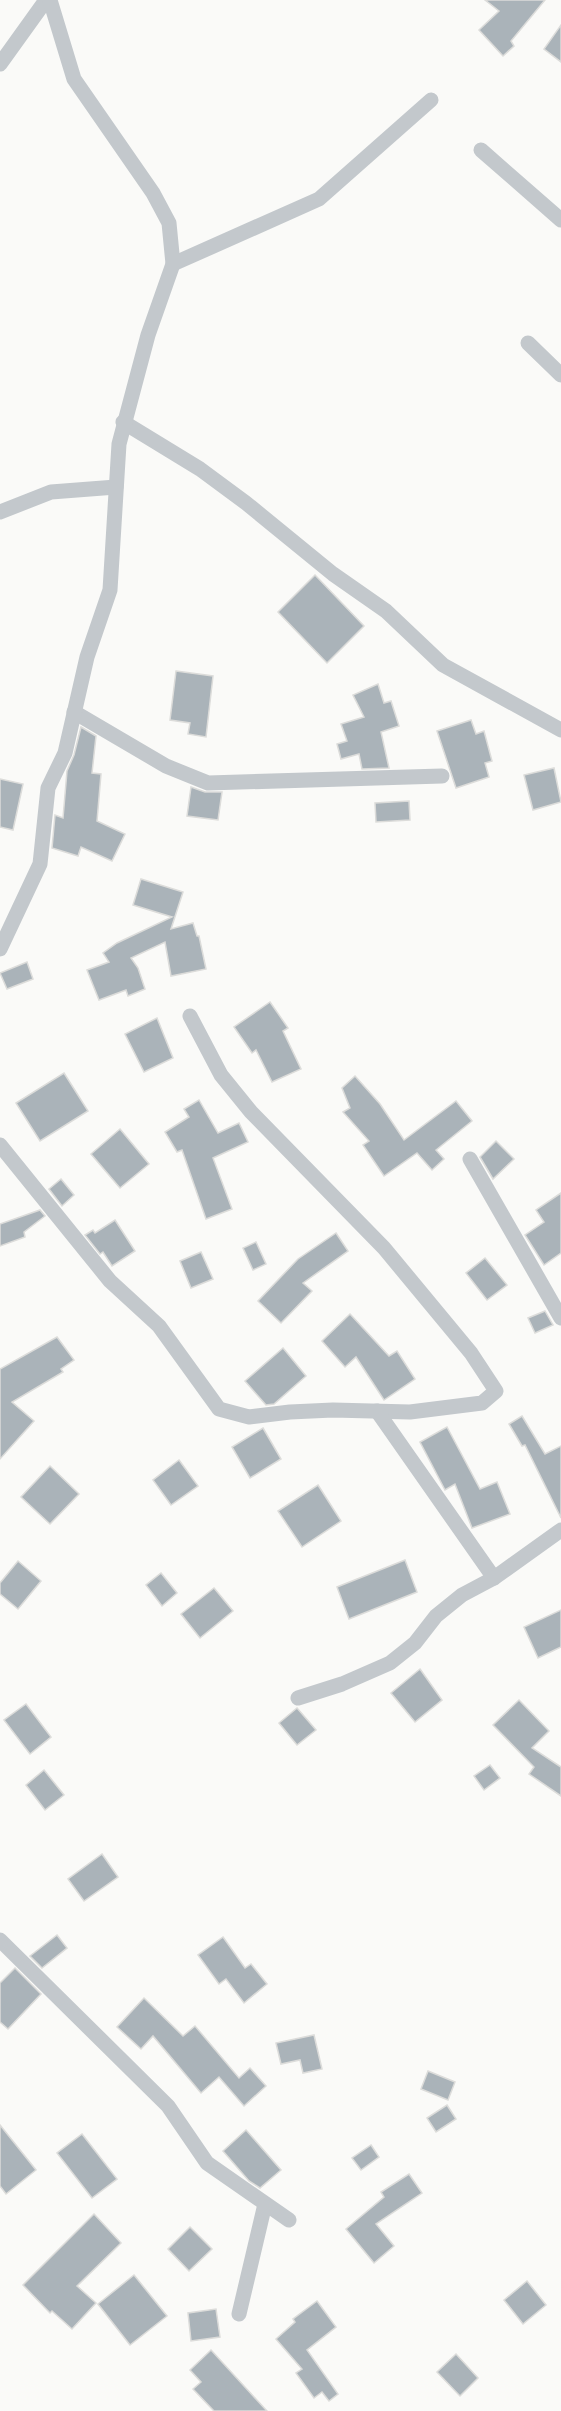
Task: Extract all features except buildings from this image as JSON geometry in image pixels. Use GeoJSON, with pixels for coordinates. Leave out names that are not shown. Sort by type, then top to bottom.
{"type":"FeatureCollection","features":[{"type":"Feature","properties":{"kind":"street"},"geometry":{"type":"LineString","coordinates":[[0,64],[48,0]]}},
{"type":"Feature","properties":{"kind":"street"},"geometry":{"type":"LineString","coordinates":[[0,949],[40,864],[48,788],[65,753],[87,657],[110,590],[119,444],[123,422],[147,335],[173,264],[169,223],[153,193],[74,80],[48,0]]}},
{"type":"Feature","properties":{"kind":"street"},"geometry":{"type":"LineString","coordinates":[[173,264],[319,199],[431,100]]}},
{"type":"Feature","properties":{"kind":"street"},"geometry":{"type":"LineString","coordinates":[[481,150],[561,220]]}},
{"type":"Feature","properties":{"kind":"street"},"geometry":{"type":"LineString","coordinates":[[528,343],[561,375]]}},
{"type":"Feature","properties":{"kind":"street"},"geometry":{"type":"LineString","coordinates":[[123,422],[192,463],[246,503],[333,574],[386,611],[443,664],[561,730]]}},
{"type":"Feature","properties":{"kind":"street"},"geometry":{"type":"LineString","coordinates":[[0,512],[51,492],[117,487]]}},
{"type":"Feature","properties":{"kind":"street"},"geometry":{"type":"LineString","coordinates":[[74,712],[166,766],[208,783],[442,776]]}},
{"type":"Feature","properties":{"kind":"street"},"geometry":{"type":"LineString","coordinates":[[0,1145],[110,1281],[145,1310],[159,1326],[219,1409],[249,1417],[290,1412],[410,1412],[482,1403],[496,1391],[471,1353],[384,1248],[251,1112],[221,1075],[190,1016]]}},
{"type":"Feature","properties":{"kind":"street"},"geometry":{"type":"LineString","coordinates":[[470,1160],[561,1318]]}},
{"type":"Feature","properties":{"kind":"street"},"geometry":{"type":"LineString","coordinates":[[377,1411],[494,1578]]}},
{"type":"Feature","properties":{"kind":"street"},"geometry":{"type":"LineString","coordinates":[[298,1698],[342,1684],[390,1663],[415,1642],[436,1616],[462,1594],[494,1578],[561,1530]]}},
{"type":"Feature","properties":{"kind":"street"},"geometry":{"type":"LineString","coordinates":[[0,1940],[168,2106],[207,2163],[289,2220]]}},
{"type":"Feature","properties":{"kind":"street"},"geometry":{"type":"LineString","coordinates":[[239,2313],[266,2204]]}}]}
